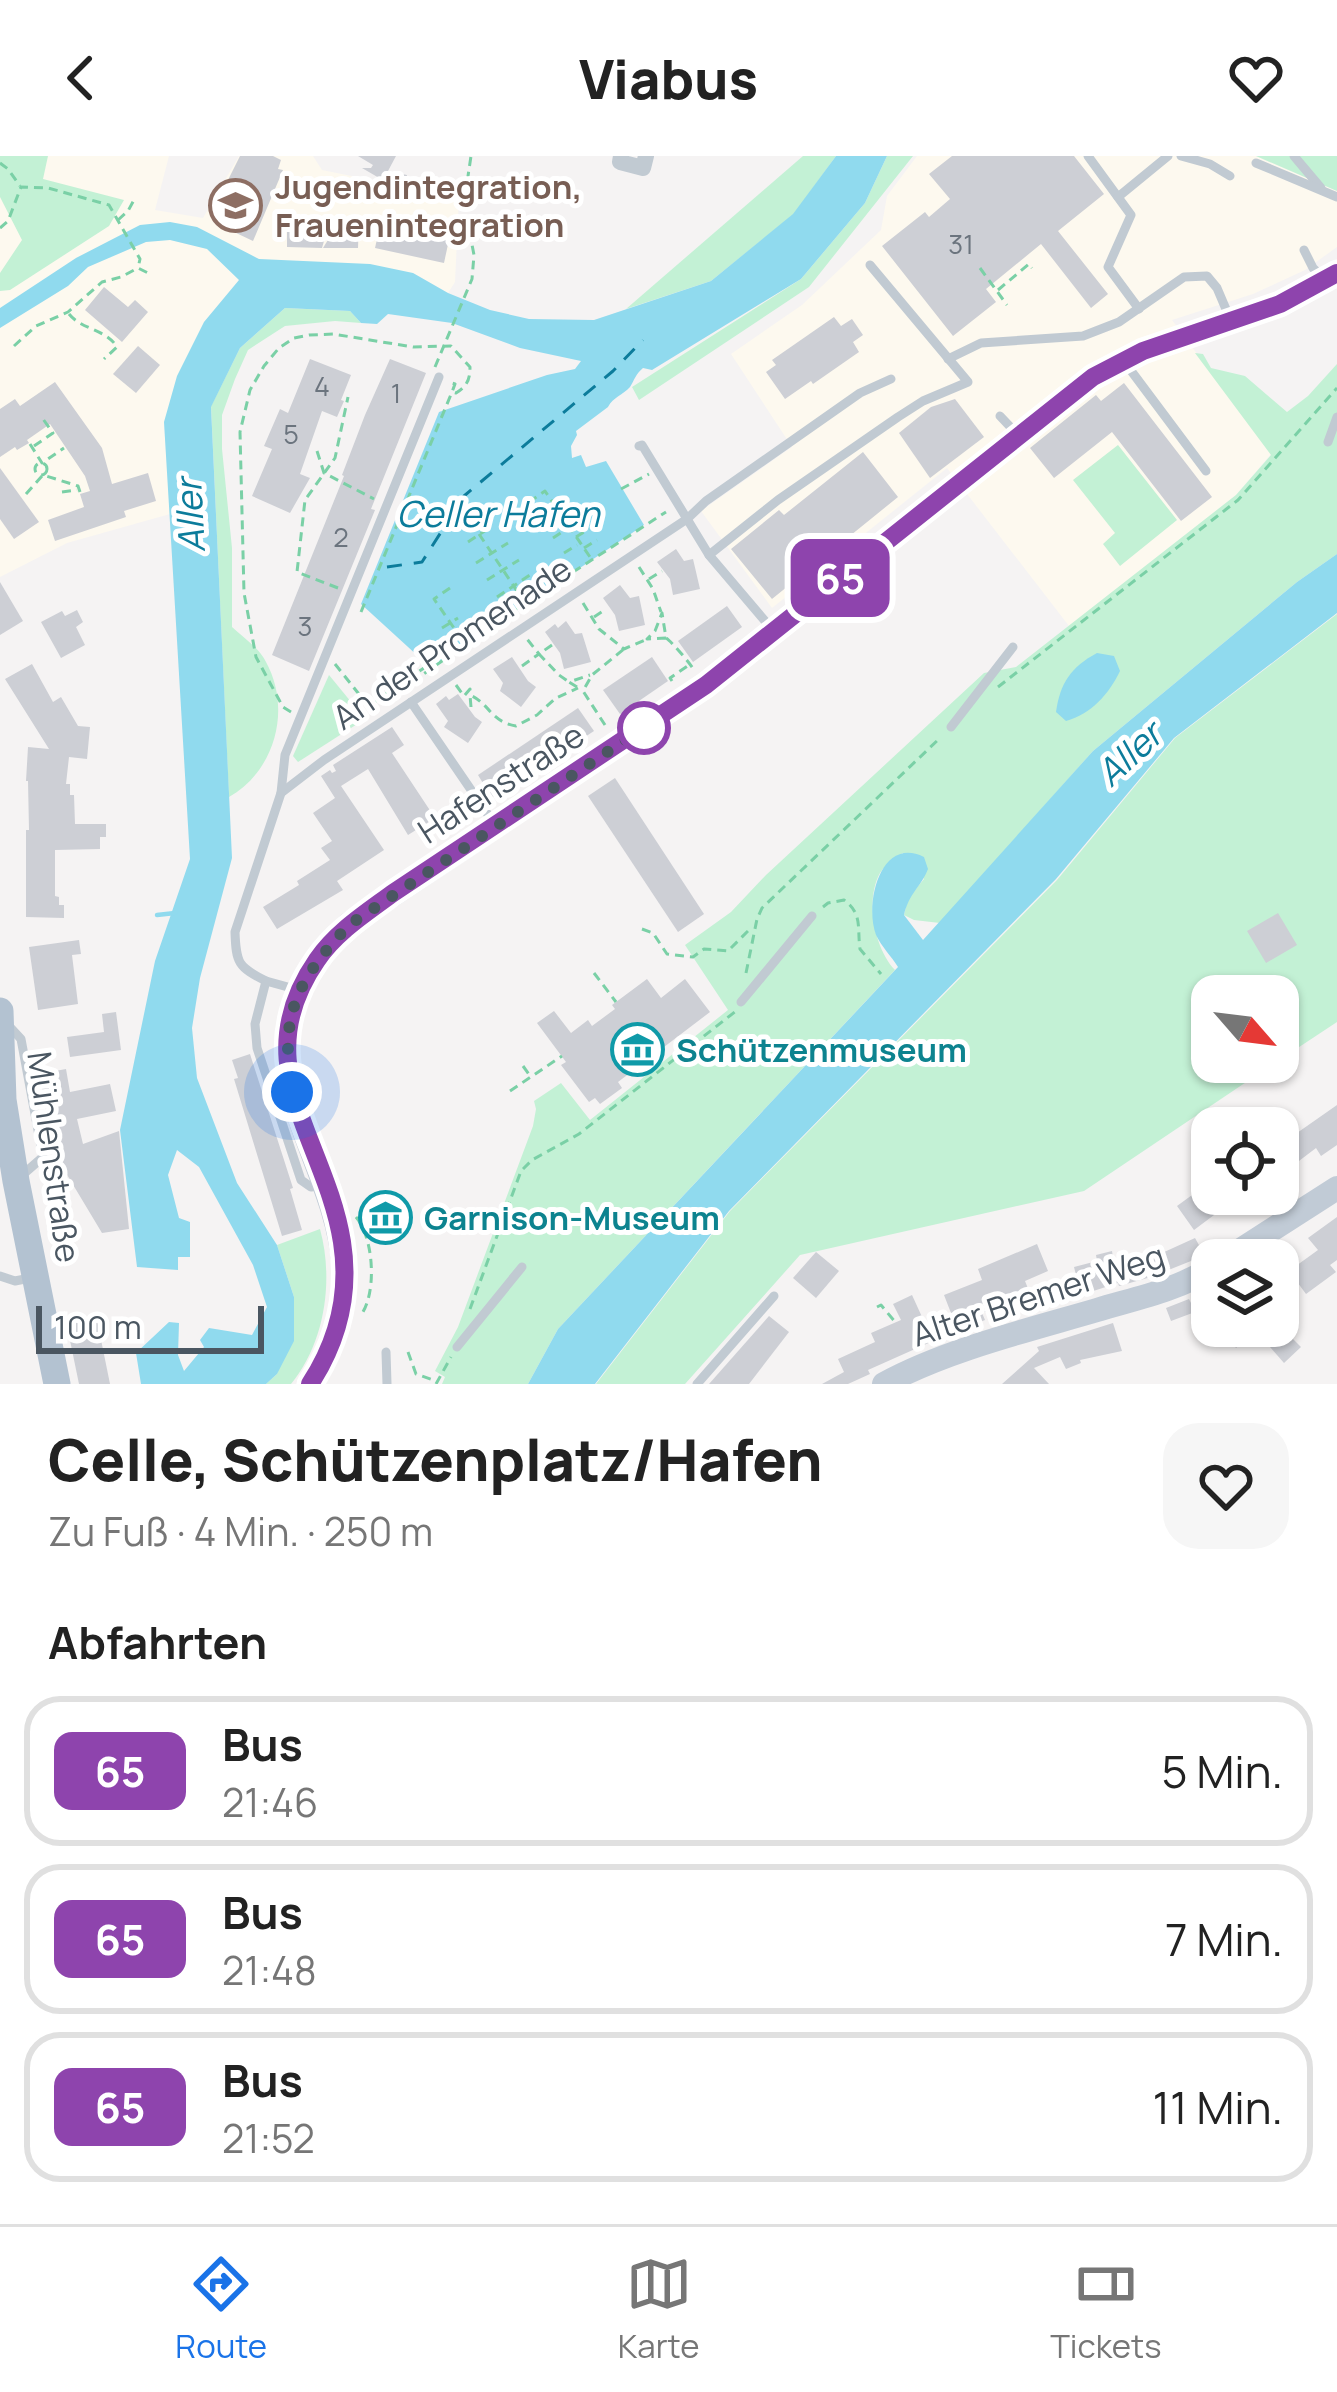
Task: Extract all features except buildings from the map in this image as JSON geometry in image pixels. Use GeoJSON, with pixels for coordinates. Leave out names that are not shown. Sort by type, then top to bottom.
{"type":"FeatureCollection","features":[{"type":"Feature","properties":{"kind":"main road","name":"Mühlenstraße"},"geometry":{"type":"LineString","coordinates":[[0,1014],[3,1100],[57,1384]]}},
{"type":"Feature","properties":{"kind":"street"},"geometry":{"type":"LineString","coordinates":[[622,156],[620,162],[643,168],[646,156]]}},
{"type":"Feature","properties":{"kind":"street","name":"Hafenstraße"},"geometry":{"type":"LineString","coordinates":[[310,1384],[333,1340],[344,1295],[342,1240],[292,1092],[286,1059],[299,990],[319,957],[349,925],[658,718],[775,632],[1078,387],[1124,359],[1280,304],[1331,277]]}},
{"type":"Feature","properties":{"kind":"street"},"geometry":{"type":"LineString","coordinates":[[1258,1239],[1337,1188]]}},
{"type":"Feature","properties":{"kind":"street","name":"Alter Bremer Weg"},"geometry":{"type":"LineString","coordinates":[[884,1384],[985,1345],[1166,1291],[1191,1278]]}},
{"type":"Feature","properties":{"kind":"lane"},"geometry":{"type":"LineString","coordinates":[[1118,197],[1168,156]]}},
{"type":"Feature","properties":{"kind":"lane"},"geometry":{"type":"LineString","coordinates":[[1180,156],[1210,164],[1230,176]]}},
{"type":"Feature","properties":{"kind":"lane"},"geometry":{"type":"LineString","coordinates":[[1294,156],[1324,192]]}},
{"type":"Feature","properties":{"kind":"lane"},"geometry":{"type":"LineString","coordinates":[[1091,158],[1131,214],[1108,268],[1139,309]]}},
{"type":"Feature","properties":{"kind":"lane"},"geometry":{"type":"LineString","coordinates":[[1256,163],[1337,197]]}},
{"type":"Feature","properties":{"kind":"lane"},"geometry":{"type":"LineString","coordinates":[[1304,250],[1313,268],[1331,277]]}},
{"type":"Feature","properties":{"kind":"lane"},"geometry":{"type":"LineString","coordinates":[[709,554],[923,400],[968,382],[870,265]]}},
{"type":"Feature","properties":{"kind":"lane"},"geometry":{"type":"LineString","coordinates":[[948,359],[981,343],[1083,336],[1119,322],[1184,277],[1207,277],[1232,322]]}},
{"type":"Feature","properties":{"kind":"lane"},"geometry":{"type":"LineString","coordinates":[[1124,359],[1206,471]]}},
{"type":"Feature","properties":{"kind":"lane"},"geometry":{"type":"LineString","coordinates":[[299,990],[242,970],[235,932],[281,793],[285,755],[440,377]]}},
{"type":"Feature","properties":{"kind":"lane","name":"An der Promenade"},"geometry":{"type":"LineString","coordinates":[[281,793],[687,519],[860,393],[891,379]]}},
{"type":"Feature","properties":{"kind":"lane"},"geometry":{"type":"LineString","coordinates":[[1000,416],[1018,435]]}},
{"type":"Feature","properties":{"kind":"lane"},"geometry":{"type":"LineString","coordinates":[[1328,442],[1337,417]]}},
{"type":"Feature","properties":{"kind":"lane"},"geometry":{"type":"LineString","coordinates":[[638,446],[642,445],[709,554],[775,632]]}},
{"type":"Feature","properties":{"kind":"lane"},"geometry":{"type":"LineString","coordinates":[[951,727],[1012,647]]}},
{"type":"Feature","properties":{"kind":"lane"},"geometry":{"type":"LineString","coordinates":[[411,702],[496,826]]}},
{"type":"Feature","properties":{"kind":"lane"},"geometry":{"type":"LineString","coordinates":[[741,1002],[812,916]]}},
{"type":"Feature","properties":{"kind":"lane"},"geometry":{"type":"LineString","coordinates":[[266,981],[255,1024],[257,1048],[301,1180],[311,1187],[325,1186]]}},
{"type":"Feature","properties":{"kind":"lane"},"geometry":{"type":"LineString","coordinates":[[457,1347],[522,1268]]}},
{"type":"Feature","properties":{"kind":"lane"},"geometry":{"type":"LineString","coordinates":[[0,1276],[15,1281],[35,1277]]}},
{"type":"Feature","properties":{"kind":"lane"},"geometry":{"type":"LineString","coordinates":[[697,1384],[774,1296]]}},
{"type":"Feature","properties":{"kind":"lane"},"geometry":{"type":"LineString","coordinates":[[386,1352],[387,1384]]}},
{"type":"Feature","properties":{"kind":"path"},"geometry":{"type":"LineString","coordinates":[[438,362],[473,266],[464,203],[471,156]]}},
{"type":"Feature","properties":{"kind":"path"},"geometry":{"type":"LineString","coordinates":[[0,163],[21,187]]}},
{"type":"Feature","properties":{"kind":"path"},"geometry":{"type":"LineString","coordinates":[[14,346],[36,326],[68,312],[102,282],[138,268],[140,259],[109,205],[48,188],[21,187]]}},
{"type":"Feature","properties":{"kind":"path"},"geometry":{"type":"LineString","coordinates":[[0,228],[8,221],[21,187]]}},
{"type":"Feature","properties":{"kind":"path"},"geometry":{"type":"LineString","coordinates":[[118,220],[135,198]]}},
{"type":"Feature","properties":{"kind":"path"},"geometry":{"type":"LineString","coordinates":[[998,290],[1029,265],[1031,268]]}},
{"type":"Feature","properties":{"kind":"path"},"geometry":{"type":"LineString","coordinates":[[138,268],[148,273]]}},
{"type":"Feature","properties":{"kind":"path"},"geometry":{"type":"LineString","coordinates":[[980,268],[1007,305]]}},
{"type":"Feature","properties":{"kind":"path"},"geometry":{"type":"LineString","coordinates":[[68,312],[74,320],[111,338],[117,346],[104,359]]}},
{"type":"Feature","properties":{"kind":"path"},"geometry":{"type":"LineString","coordinates":[[284,707],[256,657],[244,593],[240,432],[250,390],[279,348],[294,338],[333,334],[412,347],[452,346],[470,368],[470,378],[465,387],[452,392]]}},
{"type":"Feature","properties":{"kind":"path"},"geometry":{"type":"LineString","coordinates":[[361,612],[384,566],[452,392],[454,384],[440,377]]}},
{"type":"Feature","properties":{"kind":"path"},"geometry":{"type":"LineString","coordinates":[[991,693],[1238,500],[1337,388]]}},
{"type":"Feature","properties":{"kind":"path"},"geometry":{"type":"LineString","coordinates":[[348,397],[335,458],[305,500],[297,572],[351,593]]}},
{"type":"Feature","properties":{"kind":"path"},"geometry":{"type":"LineString","coordinates":[[26,494],[47,469],[32,446],[53,433],[44,419]]}},
{"type":"Feature","properties":{"kind":"path"},"geometry":{"type":"LineString","coordinates":[[42,464],[64,448]]}},
{"type":"Feature","properties":{"kind":"path"},"geometry":{"type":"LineString","coordinates":[[316,452],[324,473],[387,506]]}},
{"type":"Feature","properties":{"kind":"path"},"geometry":{"type":"LineString","coordinates":[[44,475],[78,486],[80,491],[62,493]]}},
{"type":"Feature","properties":{"kind":"path"},"geometry":{"type":"LineString","coordinates":[[622,489],[639,479]]}},
{"type":"Feature","properties":{"kind":"path"},"geometry":{"type":"LineString","coordinates":[[529,502],[544,490],[591,559]]}},
{"type":"Feature","properties":{"kind":"path"},"geometry":{"type":"LineString","coordinates":[[541,512],[554,503]]}},
{"type":"Feature","properties":{"kind":"path"},"geometry":{"type":"LineString","coordinates":[[546,526],[577,505]]}},
{"type":"Feature","properties":{"kind":"path"},"geometry":{"type":"LineString","coordinates":[[411,702],[402,689],[662,514]]}},
{"type":"Feature","properties":{"kind":"path"},"geometry":{"type":"LineString","coordinates":[[553,538],[580,518]]}},
{"type":"Feature","properties":{"kind":"path"},"geometry":{"type":"LineString","coordinates":[[468,542],[492,526]]}},
{"type":"Feature","properties":{"kind":"path"},"geometry":{"type":"LineString","coordinates":[[564,554],[589,529]]}},
{"type":"Feature","properties":{"kind":"path"},"geometry":{"type":"LineString","coordinates":[[479,534],[525,603]]}},
{"type":"Feature","properties":{"kind":"path"},"geometry":{"type":"LineString","coordinates":[[580,543],[597,540]]}},
{"type":"Feature","properties":{"kind":"path"},"geometry":{"type":"LineString","coordinates":[[476,563],[508,543]]}},
{"type":"Feature","properties":{"kind":"path"},"geometry":{"type":"LineString","coordinates":[[487,580],[519,560]]}},
{"type":"Feature","properties":{"kind":"path"},"geometry":{"type":"LineString","coordinates":[[638,566],[659,602],[666,638]]}},
{"type":"Feature","properties":{"kind":"path"},"geometry":{"type":"LineString","coordinates":[[647,580],[662,571]]}},
{"type":"Feature","properties":{"kind":"path"},"geometry":{"type":"LineString","coordinates":[[497,597],[530,575]]}},
{"type":"Feature","properties":{"kind":"path"},"geometry":{"type":"LineString","coordinates":[[450,588],[434,599],[466,645]]}},
{"type":"Feature","properties":{"kind":"path"},"geometry":{"type":"LineString","coordinates":[[582,602],[599,629],[624,650]]}},
{"type":"Feature","properties":{"kind":"path"},"geometry":{"type":"LineString","coordinates":[[443,612],[451,607]]}},
{"type":"Feature","properties":{"kind":"path"},"geometry":{"type":"LineString","coordinates":[[592,618],[606,609]]}},
{"type":"Feature","properties":{"kind":"path"},"geometry":{"type":"LineString","coordinates":[[471,707],[467,695],[477,698],[495,718],[516,726],[556,698],[580,689],[624,650],[646,639],[656,631],[662,613]]}},
{"type":"Feature","properties":{"kind":"path"},"geometry":{"type":"LineString","coordinates":[[442,628],[458,618]]}},
{"type":"Feature","properties":{"kind":"path"},"geometry":{"type":"LineString","coordinates":[[527,639],[580,689],[609,731]]}},
{"type":"Feature","properties":{"kind":"path"},"geometry":{"type":"LineString","coordinates":[[646,639],[672,641],[692,666],[670,678],[676,686]]}},
{"type":"Feature","properties":{"kind":"path"},"geometry":{"type":"LineString","coordinates":[[522,666],[553,646]]}},
{"type":"Feature","properties":{"kind":"path"},"geometry":{"type":"LineString","coordinates":[[326,654],[381,722]]}},
{"type":"Feature","properties":{"kind":"path"},"geometry":{"type":"LineString","coordinates":[[686,679],[706,663]]}},
{"type":"Feature","properties":{"kind":"path"},"geometry":{"type":"LineString","coordinates":[[369,706],[424,668]]}},
{"type":"Feature","properties":{"kind":"path"},"geometry":{"type":"LineString","coordinates":[[569,682],[592,675]]}},
{"type":"Feature","properties":{"kind":"path"},"geometry":{"type":"LineString","coordinates":[[470,1310],[521,1172],[532,1160],[579,1134],[735,1012],[762,908],[951,727]]}},
{"type":"Feature","properties":{"kind":"path"},"geometry":{"type":"LineString","coordinates":[[812,916],[828,903],[844,900],[854,908],[860,920],[860,949],[881,974]]}},
{"type":"Feature","properties":{"kind":"path"},"geometry":{"type":"LineString","coordinates":[[642,929],[653,933],[667,954],[693,957],[704,949],[728,951],[754,929]]}},
{"type":"Feature","properties":{"kind":"path"},"geometry":{"type":"LineString","coordinates":[[594,973],[616,1002]]}},
{"type":"Feature","properties":{"kind":"path"},"geometry":{"type":"LineString","coordinates":[[510,1091],[562,1056]]}},
{"type":"Feature","properties":{"kind":"path"},"geometry":{"type":"LineString","coordinates":[[523,1066],[531,1077]]}},
{"type":"Feature","properties":{"kind":"path"},"geometry":{"type":"LineString","coordinates":[[349,1208],[366,1232],[369,1267],[366,1309],[353,1320]]}},
{"type":"Feature","properties":{"kind":"path"},"geometry":{"type":"LineString","coordinates":[[1034,1298],[1039,1304]]}},
{"type":"Feature","properties":{"kind":"path"},"geometry":{"type":"LineString","coordinates":[[877,1306],[896,1322]]}},
{"type":"Feature","properties":{"kind":"path"},"geometry":{"type":"LineString","coordinates":[[408,1352],[416,1374],[437,1383],[457,1347]]}},
{"type":"Feature","properties":{"kind":"shaded area"},"geometry":{"type":"Polygon","coordinates":[[[0,156],[169,156],[155,210],[203,218],[239,156],[313,156],[322,170],[459,198],[455,282],[448,293],[413,273],[248,269],[204,322],[164,422],[170,514],[67,543],[0,577],[0,156]]]}},
{"type":"Feature","properties":{"kind":"shaded area"},"geometry":{"type":"Polygon","coordinates":[[[917,156],[1256,156],[1337,191],[1337,247],[1305,270],[1253,294],[1172,320],[1271,454],[1236,495],[1069,626],[947,468],[772,608],[701,511],[792,447],[731,354],[802,305],[881,230],[887,196],[917,156]]]}},
{"type":"Feature","properties":{"kind":"green space"},"geometry":{"type":"Polygon","coordinates":[[[0,156],[48,156],[43,179],[124,200],[109,226],[10,290],[0,291],[0,273],[22,240],[0,197],[0,156]]]}},
{"type":"Feature","properties":{"kind":"green space"},"geometry":{"type":"Polygon","coordinates":[[[803,156],[836,156],[794,214],[711,281],[626,309],[803,156]]]}},
{"type":"Feature","properties":{"kind":"green space"},"geometry":{"type":"Polygon","coordinates":[[[887,156],[913,156],[809,287],[639,400],[632,387],[801,279],[865,203],[887,156]]]}},
{"type":"Feature","properties":{"kind":"green space"},"geometry":{"type":"Polygon","coordinates":[[[1256,156],[1337,156],[1337,191],[1256,156]]]}},
{"type":"Feature","properties":{"kind":"green space"},"geometry":{"type":"Polygon","coordinates":[[[285,308],[350,311],[361,323],[285,326],[248,350],[222,415],[232,548],[232,627],[263,657],[278,699],[275,737],[268,755],[245,786],[229,797],[211,406],[240,348],[285,308]]]}},
{"type":"Feature","properties":{"kind":"green space"},"geometry":{"type":"Polygon","coordinates":[[[1195,353],[1203,354],[1211,368],[1245,376],[1287,412],[1337,364],[1337,554],[1093,751],[940,923],[904,915],[908,898],[924,879],[903,853],[887,864],[875,884],[873,910],[882,949],[895,970],[558,1329],[528,1384],[442,1384],[445,1377],[435,1371],[458,1327],[533,1126],[534,1101],[561,1083],[590,1120],[728,1010],[685,945],[731,912],[984,673],[1016,667],[1236,495],[1271,455],[1195,353]]]}},
{"type":"Feature","properties":{"kind":"green space"},"geometry":{"type":"Polygon","coordinates":[[[1118,445],[1177,520],[1120,566],[1103,544],[1115,533],[1073,480],[1118,445]]]}},
{"type":"Feature","properties":{"kind":"green space"},"geometry":{"type":"Polygon","coordinates":[[[1337,614],[1337,1022],[1299,1047],[1299,975],[1191,975],[1191,1083],[1245,1083],[1209,1107],[1191,1107],[1191,1119],[1084,1191],[800,1255],[685,1384],[596,1384],[730,1211],[1057,880],[1175,738],[1337,614]]]}},
{"type":"Feature","properties":{"kind":"green space"},"geometry":{"type":"Polygon","coordinates":[[[329,675],[365,719],[298,762],[293,756],[329,675]]]}},
{"type":"Feature","properties":{"kind":"green space"},"geometry":{"type":"Polygon","coordinates":[[[320,1229],[326,1290],[319,1330],[291,1384],[266,1384],[277,1374],[294,1297],[277,1245],[320,1229]]]}},
{"type":"Feature","properties":{"kind":"water"},"geometry":{"type":"Polygon","coordinates":[[[836,156],[887,156],[865,203],[801,279],[652,370],[643,368],[627,390],[576,431],[572,458],[581,455],[586,467],[606,461],[644,525],[431,668],[361,604],[439,412],[575,369],[581,361],[520,348],[452,323],[388,314],[377,324],[361,323],[350,311],[285,308],[240,348],[211,407],[232,858],[200,978],[192,1028],[197,1078],[237,1183],[277,1245],[294,1297],[294,1341],[277,1374],[266,1384],[141,1384],[136,1353],[169,1322],[179,1323],[178,1355],[184,1371],[204,1347],[200,1340],[209,1328],[252,1335],[267,1307],[253,1265],[199,1167],[177,1150],[168,1175],[179,1218],[190,1222],[190,1257],[178,1257],[178,1270],[137,1267],[120,1130],[155,961],[190,859],[164,422],[177,376],[204,322],[239,280],[207,249],[170,240],[146,242],[88,267],[68,286],[0,328],[0,308],[76,258],[140,225],[170,222],[197,227],[259,259],[370,264],[413,273],[490,310],[529,319],[594,320],[711,281],[793,214],[836,156]]]}},
{"type":"Feature","properties":{"kind":"water","name":"Aller"},"geometry":{"type":"Polygon","coordinates":[[[1337,554],[1337,613],[1174,738],[1056,879],[729,1211],[595,1384],[528,1384],[558,1329],[898,967],[878,939],[873,922],[875,890],[887,864],[897,855],[924,857],[928,869],[904,915],[923,940],[1093,751],[1337,554]]]}},
{"type":"Feature","properties":{"kind":"water"},"geometry":{"type":"Polygon","coordinates":[[[1097,653],[1114,656],[1120,671],[1098,702],[1066,721],[1056,712],[1064,684],[1080,664],[1097,653]]]}},
{"type":"Feature","properties":{"kind":"waterway"},"geometry":{"type":"LineString","coordinates":[[157,915],[175,913]]}},
{"type":"Feature","properties":{"kind":"ferry route"},"geometry":{"type":"LineString","coordinates":[[387,567],[422,562],[464,496],[613,371],[643,340]]}},
{"type":"Feature","properties":{"kind":"bus line","name":"65"},"geometry":{"type":"LineString","coordinates":[[310,1384],[333,1340],[345,1269],[335,1211],[292,1092],[286,1059],[299,990],[319,957],[349,925],[393,893],[706,685],[1093,377],[1143,351],[1280,304],[1337,273]]}},
{"type":"Feature","properties":{"kind":"place","name":"Jugendintegration, Frauenintegration"},"geometry":{"type":"Point","coordinates":[236,206]}},
{"type":"Feature","properties":{"kind":"place","name":"Schützenmuseum"},"geometry":{"type":"Point","coordinates":[637,1050]}},
{"type":"Feature","properties":{"kind":"place","name":"Garnison-Museum"},"geometry":{"type":"Point","coordinates":[385,1218]}},
{"type":"Feature","properties":{"kind":"route"},"geometry":{"type":"LineString","coordinates":[[292,1092],[286,1059],[299,990],[319,957],[349,925],[658,718],[644,728]]}},
{"type":"Feature","properties":{"kind":"water label","name":"Celler Hafen"},"geometry":{"type":"Point","coordinates":[498,514]}}]}
